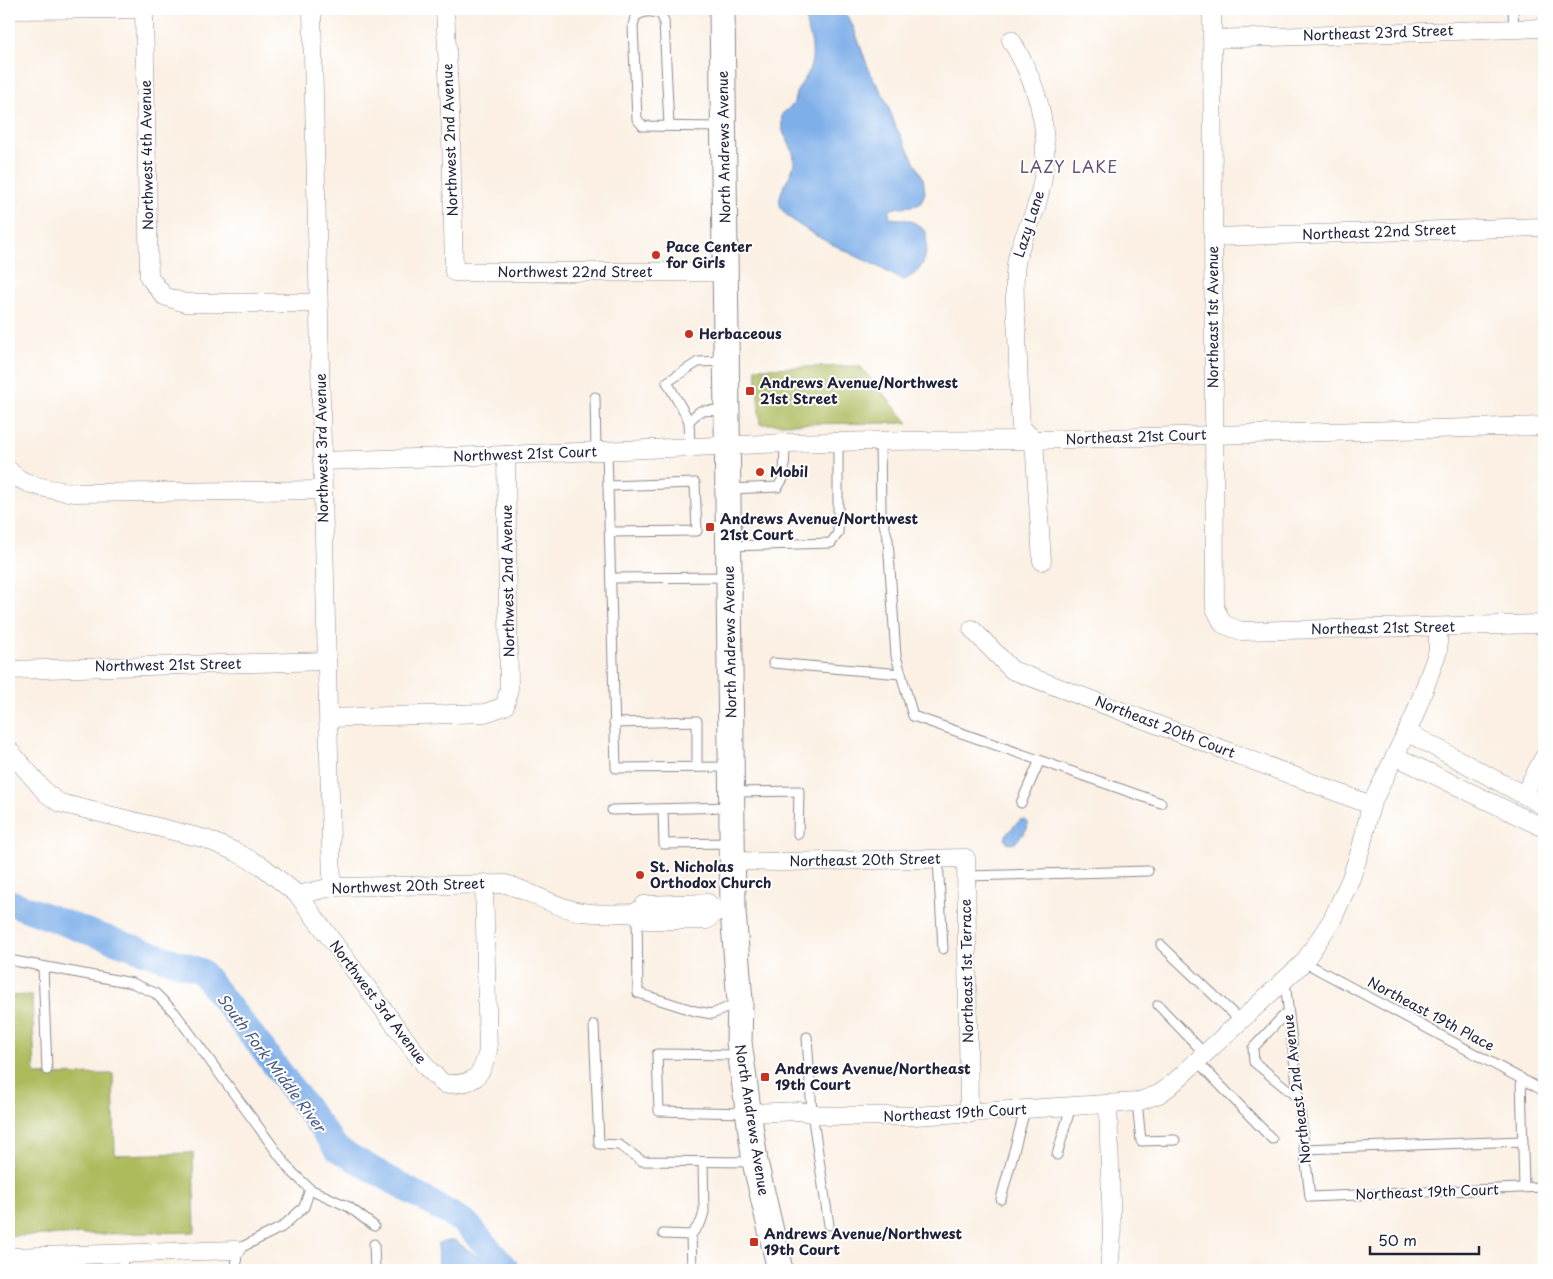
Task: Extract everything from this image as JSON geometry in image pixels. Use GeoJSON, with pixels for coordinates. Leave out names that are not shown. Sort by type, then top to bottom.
{"type":"FeatureCollection","features":[{"type":"Feature","properties":{"kind":"main road","name":"North Andrews Avenue"},"geometry":{"type":"LineString","coordinates":[[722,9],[733,800],[733,852],[725,911],[740,1002],[739,1042],[756,1162],[780,1270]]}},
{"type":"Feature","properties":{"kind":"street"},"geometry":{"type":"LineString","coordinates":[[9,10],[134,9]]}},
{"type":"Feature","properties":{"kind":"street","name":"Northwest 4th Avenue"},"geometry":{"type":"LineString","coordinates":[[144,9],[149,277],[164,296],[185,303],[318,303]]}},
{"type":"Feature","properties":{"kind":"street","name":"Northwest 3rd Avenue"},"geometry":{"type":"LineString","coordinates":[[312,9],[332,888]]}},
{"type":"Feature","properties":{"kind":"street","name":"Northwest 2nd Avenue"},"geometry":{"type":"LineString","coordinates":[[444,9],[451,132],[454,272]]}},
{"type":"Feature","properties":{"kind":"street","name":"Northeast 1st Avenue"},"geometry":{"type":"LineString","coordinates":[[1212,9],[1215,608],[1223,624]]}},
{"type":"Feature","properties":{"kind":"street","name":"Northeast 23rd Street"},"geometry":{"type":"LineString","coordinates":[[1212,39],[1544,28]]}},
{"type":"Feature","properties":{"kind":"street","name":"Lazy Lane"},"geometry":{"type":"LineString","coordinates":[[1011,40],[1022,57],[1033,83],[1043,121],[1046,144],[1045,170],[1040,196],[1019,248],[1015,274],[1021,427],[1034,440]]}},
{"type":"Feature","properties":{"kind":"street","name":"Northeast 22nd Street"},"geometry":{"type":"LineString","coordinates":[[1213,237],[1544,227]]}},
{"type":"Feature","properties":{"kind":"street","name":"Northwest 22nd Street"},"geometry":{"type":"LineString","coordinates":[[454,272],[726,272]]}},
{"type":"Feature","properties":{"kind":"street","name":"Northeast 21st Court"},"geometry":{"type":"LineString","coordinates":[[728,446],[785,443],[1034,440],[1544,426]]}},
{"type":"Feature","properties":{"kind":"street"},"geometry":{"type":"LineString","coordinates":[[1034,440],[1042,561]]}},
{"type":"Feature","properties":{"kind":"street","name":"Northwest 21st Court"},"geometry":{"type":"LineString","coordinates":[[322,461],[728,446]]}},
{"type":"Feature","properties":{"kind":"street","name":"Northwest 2nd Avenue"},"geometry":{"type":"LineString","coordinates":[[329,718],[485,713],[505,706],[509,688],[506,455]]}},
{"type":"Feature","properties":{"kind":"street"},"geometry":{"type":"LineString","coordinates":[[11,474],[44,488],[75,493],[323,490]]}},
{"type":"Feature","properties":{"kind":"street","name":"Northeast 21st Street"},"geometry":{"type":"LineString","coordinates":[[1223,624],[1242,631],[1544,624]]}},
{"type":"Feature","properties":{"kind":"street"},"geometry":{"type":"LineString","coordinates":[[1201,1058],[1304,962],[1332,920],[1351,878],[1361,848],[1371,805],[1414,717],[1438,652],[1438,627]]}},
{"type":"Feature","properties":{"kind":"street","name":"Northeast 20th Court"},"geometry":{"type":"LineString","coordinates":[[972,629],[1012,670],[1371,805]]}},
{"type":"Feature","properties":{"kind":"street","name":"Northwest 21st Street"},"geometry":{"type":"LineString","coordinates":[[9,670],[327,661]]}},
{"type":"Feature","properties":{"kind":"street"},"geometry":{"type":"LineString","coordinates":[[1407,732],[1544,806]]}},
{"type":"Feature","properties":{"kind":"street"},"geometry":{"type":"LineString","coordinates":[[9,750],[47,794],[60,803],[206,840],[236,852],[262,866],[298,895]]}},
{"type":"Feature","properties":{"kind":"street"},"geometry":{"type":"LineString","coordinates":[[1395,756],[1544,828]]}},
{"type":"Feature","properties":{"kind":"street"},"geometry":{"type":"LineString","coordinates":[[1524,795],[1544,757]]}},
{"type":"Feature","properties":{"kind":"street","name":"Northeast 20th Street"},"geometry":{"type":"LineString","coordinates":[[733,852],[781,862],[966,858]]}},
{"type":"Feature","properties":{"kind":"street","name":"Northeast 1st Terrace"},"geometry":{"type":"LineString","coordinates":[[966,858],[969,1114]]}},
{"type":"Feature","properties":{"kind":"street","name":"Northwest 3rd Avenue"},"geometry":{"type":"LineString","coordinates":[[298,895],[427,1068],[444,1084],[457,1084],[470,1082],[484,1068],[488,1051],[484,883]]}},
{"type":"Feature","properties":{"kind":"street","name":"Northwest 20th Street"},"geometry":{"type":"LineString","coordinates":[[298,895],[332,888],[484,883],[506,884],[583,912],[637,913],[644,905],[708,903],[725,911]]}},
{"type":"Feature","properties":{"kind":"street","name":"Northeast 19th Court"},"geometry":{"type":"LineString","coordinates":[[749,1113],[800,1111],[828,1116],[915,1116],[1137,1102],[1159,1094],[1201,1058]]}},
{"type":"Feature","properties":{"kind":"street"},"geometry":{"type":"LineString","coordinates":[[1108,1104],[1112,1235],[1108,1270]]}},
{"type":"Feature","properties":{"kind":"street"},"geometry":{"type":"LineString","coordinates":[[12,1262],[122,1262],[236,1250]]}},
{"type":"Feature","properties":{"kind":"lane"},"geometry":{"type":"LineString","coordinates":[[1513,9],[1514,29]]}},
{"type":"Feature","properties":{"kind":"lane"},"geometry":{"type":"LineString","coordinates":[[669,126],[664,21],[661,14],[653,11],[642,12],[635,17],[634,26],[637,119],[643,126],[724,127]]}},
{"type":"Feature","properties":{"kind":"lane"},"geometry":{"type":"LineString","coordinates":[[690,447],[689,421],[667,382],[698,362],[727,361]]}},
{"type":"Feature","properties":{"kind":"lane"},"geometry":{"type":"LineString","coordinates":[[594,397],[608,486],[616,768],[732,767]]}},
{"type":"Feature","properties":{"kind":"lane"},"geometry":{"type":"LineString","coordinates":[[689,421],[700,411],[727,410]]}},
{"type":"Feature","properties":{"kind":"lane"},"geometry":{"type":"LineString","coordinates":[[880,441],[882,512],[888,540],[896,656],[913,716],[1160,803]]}},
{"type":"Feature","properties":{"kind":"lane"},"geometry":{"type":"LineString","coordinates":[[729,546],[831,542],[838,533],[838,442]]}},
{"type":"Feature","properties":{"kind":"lane"},"geometry":{"type":"LineString","coordinates":[[728,488],[778,487],[784,477],[785,443]]}},
{"type":"Feature","properties":{"kind":"lane"},"geometry":{"type":"LineString","coordinates":[[608,486],[695,483],[697,531],[610,532]]}},
{"type":"Feature","properties":{"kind":"lane"},"geometry":{"type":"LineString","coordinates":[[611,578],[730,576]]}},
{"type":"Feature","properties":{"kind":"lane"},"geometry":{"type":"LineString","coordinates":[[773,663],[901,674]]}},
{"type":"Feature","properties":{"kind":"lane"},"geometry":{"type":"LineString","coordinates":[[614,723],[696,721],[697,767]]}},
{"type":"Feature","properties":{"kind":"lane"},"geometry":{"type":"LineString","coordinates":[[1021,803],[1040,760]]}},
{"type":"Feature","properties":{"kind":"lane"},"geometry":{"type":"LineString","coordinates":[[612,810],[663,809],[799,791],[798,834]]}},
{"type":"Feature","properties":{"kind":"lane"},"geometry":{"type":"LineString","coordinates":[[663,809],[664,844],[733,852]]}},
{"type":"Feature","properties":{"kind":"lane"},"geometry":{"type":"LineString","coordinates":[[938,858],[943,949]]}},
{"type":"Feature","properties":{"kind":"lane"},"geometry":{"type":"LineString","coordinates":[[966,876],[1148,871]]}},
{"type":"Feature","properties":{"kind":"lane"},"geometry":{"type":"LineString","coordinates":[[637,913],[638,992],[695,1011],[712,1014],[740,1002]]}},
{"type":"Feature","properties":{"kind":"lane"},"geometry":{"type":"LineString","coordinates":[[1161,945],[1241,1020]]}},
{"type":"Feature","properties":{"kind":"lane"},"geometry":{"type":"LineString","coordinates":[[9,960],[132,983],[155,993],[175,1013],[290,1170],[310,1189],[349,1207],[374,1226]]}},
{"type":"Feature","properties":{"kind":"lane","name":"Northeast 19th Place"},"geometry":{"type":"LineString","coordinates":[[1304,962],[1544,1091]]}},
{"type":"Feature","properties":{"kind":"lane"},"geometry":{"type":"LineString","coordinates":[[43,966],[47,1070]]}},
{"type":"Feature","properties":{"kind":"lane","name":"Northeast 2nd Avenue"},"geometry":{"type":"LineString","coordinates":[[1284,981],[1310,1197]]}},
{"type":"Feature","properties":{"kind":"lane"},"geometry":{"type":"LineString","coordinates":[[1158,1005],[1201,1058],[1272,1139]]}},
{"type":"Feature","properties":{"kind":"lane"},"geometry":{"type":"LineString","coordinates":[[1288,1011],[1253,1048],[1254,1062],[1298,1098]]}},
{"type":"Feature","properties":{"kind":"lane"},"geometry":{"type":"LineString","coordinates":[[594,1025],[599,1144],[619,1145],[642,1161],[756,1162]]}},
{"type":"Feature","properties":{"kind":"lane"},"geometry":{"type":"LineString","coordinates":[[807,1037],[812,1113],[829,1225]]}},
{"type":"Feature","properties":{"kind":"lane"},"geometry":{"type":"LineString","coordinates":[[741,1055],[657,1054],[659,1111],[749,1113]]}},
{"type":"Feature","properties":{"kind":"lane"},"geometry":{"type":"LineString","coordinates":[[1522,1078],[1524,1188]]}},
{"type":"Feature","properties":{"kind":"lane"},"geometry":{"type":"LineString","coordinates":[[1137,1102],[1141,1141],[1175,1140]]}},
{"type":"Feature","properties":{"kind":"lane"},"geometry":{"type":"LineString","coordinates":[[1057,1155],[1071,1106]]}},
{"type":"Feature","properties":{"kind":"lane"},"geometry":{"type":"LineString","coordinates":[[1001,1199],[1025,1110]]}},
{"type":"Feature","properties":{"kind":"lane"},"geometry":{"type":"LineString","coordinates":[[1304,1149],[1523,1140]]}},
{"type":"Feature","properties":{"kind":"lane"},"geometry":{"type":"LineString","coordinates":[[692,1270],[691,1235],[701,1222],[704,1212],[703,1162]]}},
{"type":"Feature","properties":{"kind":"lane","name":"Northeast 19th Court"},"geometry":{"type":"LineString","coordinates":[[1310,1197],[1544,1187]]}},
{"type":"Feature","properties":{"kind":"lane"},"geometry":{"type":"LineString","coordinates":[[236,1270],[236,1250],[282,1227],[304,1207],[310,1189]]}},
{"type":"Feature","properties":{"kind":"lane"},"geometry":{"type":"LineString","coordinates":[[663,1234],[691,1235]]}},
{"type":"Feature","properties":{"kind":"lane"},"geometry":{"type":"LineString","coordinates":[[374,1244],[374,1270]]}},
{"type":"Feature","properties":{"kind":"green space"},"geometry":{"type":"Polygon","coordinates":[[[860,366],[908,423],[760,424],[756,368],[860,366]]]}},
{"type":"Feature","properties":{"kind":"green space"},"geometry":{"type":"Polygon","coordinates":[[[32,995],[35,1075],[113,1074],[115,1155],[193,1153],[195,1232],[9,1236],[9,996],[32,995]]]}},
{"type":"Feature","properties":{"kind":"water"},"geometry":{"type":"Polygon","coordinates":[[[839,9],[847,16],[853,26],[870,73],[884,96],[896,127],[923,178],[925,193],[920,204],[890,210],[889,217],[910,221],[926,232],[926,254],[924,260],[917,271],[904,280],[806,230],[784,213],[780,205],[781,192],[794,164],[790,146],[782,128],[782,114],[793,104],[796,93],[812,61],[812,47],[806,21],[809,10],[839,9]]]}},
{"type":"Feature","properties":{"kind":"water"},"geometry":{"type":"Polygon","coordinates":[[[1020,820],[1025,820],[1028,823],[1027,829],[1015,843],[1009,844],[1005,839],[1007,833],[1020,820]]]}},
{"type":"Feature","properties":{"kind":"water"},"geometry":{"type":"Polygon","coordinates":[[[454,1240],[474,1254],[491,1270],[439,1270],[438,1243],[454,1240]]]}},
{"type":"Feature","properties":{"kind":"waterway","name":"South Fork Middle River"},"geometry":{"type":"LineString","coordinates":[[9,902],[201,971],[261,1047],[337,1149],[466,1223],[507,1270]]}},
{"type":"Feature","properties":{"kind":"place","name":"Pace Center for Girls"},"geometry":{"type":"Point","coordinates":[656,255]}},
{"type":"Feature","properties":{"kind":"place","name":"Herbaceous"},"geometry":{"type":"Point","coordinates":[689,334]}},
{"type":"Feature","properties":{"kind":"place","name":"Andrews Avenue/Northwest 21st Street"},"geometry":{"type":"Point","coordinates":[750,391]}},
{"type":"Feature","properties":{"kind":"place","name":"Mobil"},"geometry":{"type":"Point","coordinates":[760,472]}},
{"type":"Feature","properties":{"kind":"place","name":"Andrews Avenue/Northwest 21st Court"},"geometry":{"type":"Point","coordinates":[710,527]}},
{"type":"Feature","properties":{"kind":"place","name":"St. Nicholas Orthodox Church"},"geometry":{"type":"Point","coordinates":[640,875]}},
{"type":"Feature","properties":{"kind":"place","name":"Andrews Avenue/Northeast 19th Court"},"geometry":{"type":"Point","coordinates":[765,1077]}},
{"type":"Feature","properties":{"kind":"place","name":"Andrews Avenue/Northwest 19th Court"},"geometry":{"type":"Point","coordinates":[754,1242]}},
{"type":"Feature","properties":{"kind":"district","name":"LAZY LAKE"},"geometry":{"type":"Point","coordinates":[1069,167]}}]}
